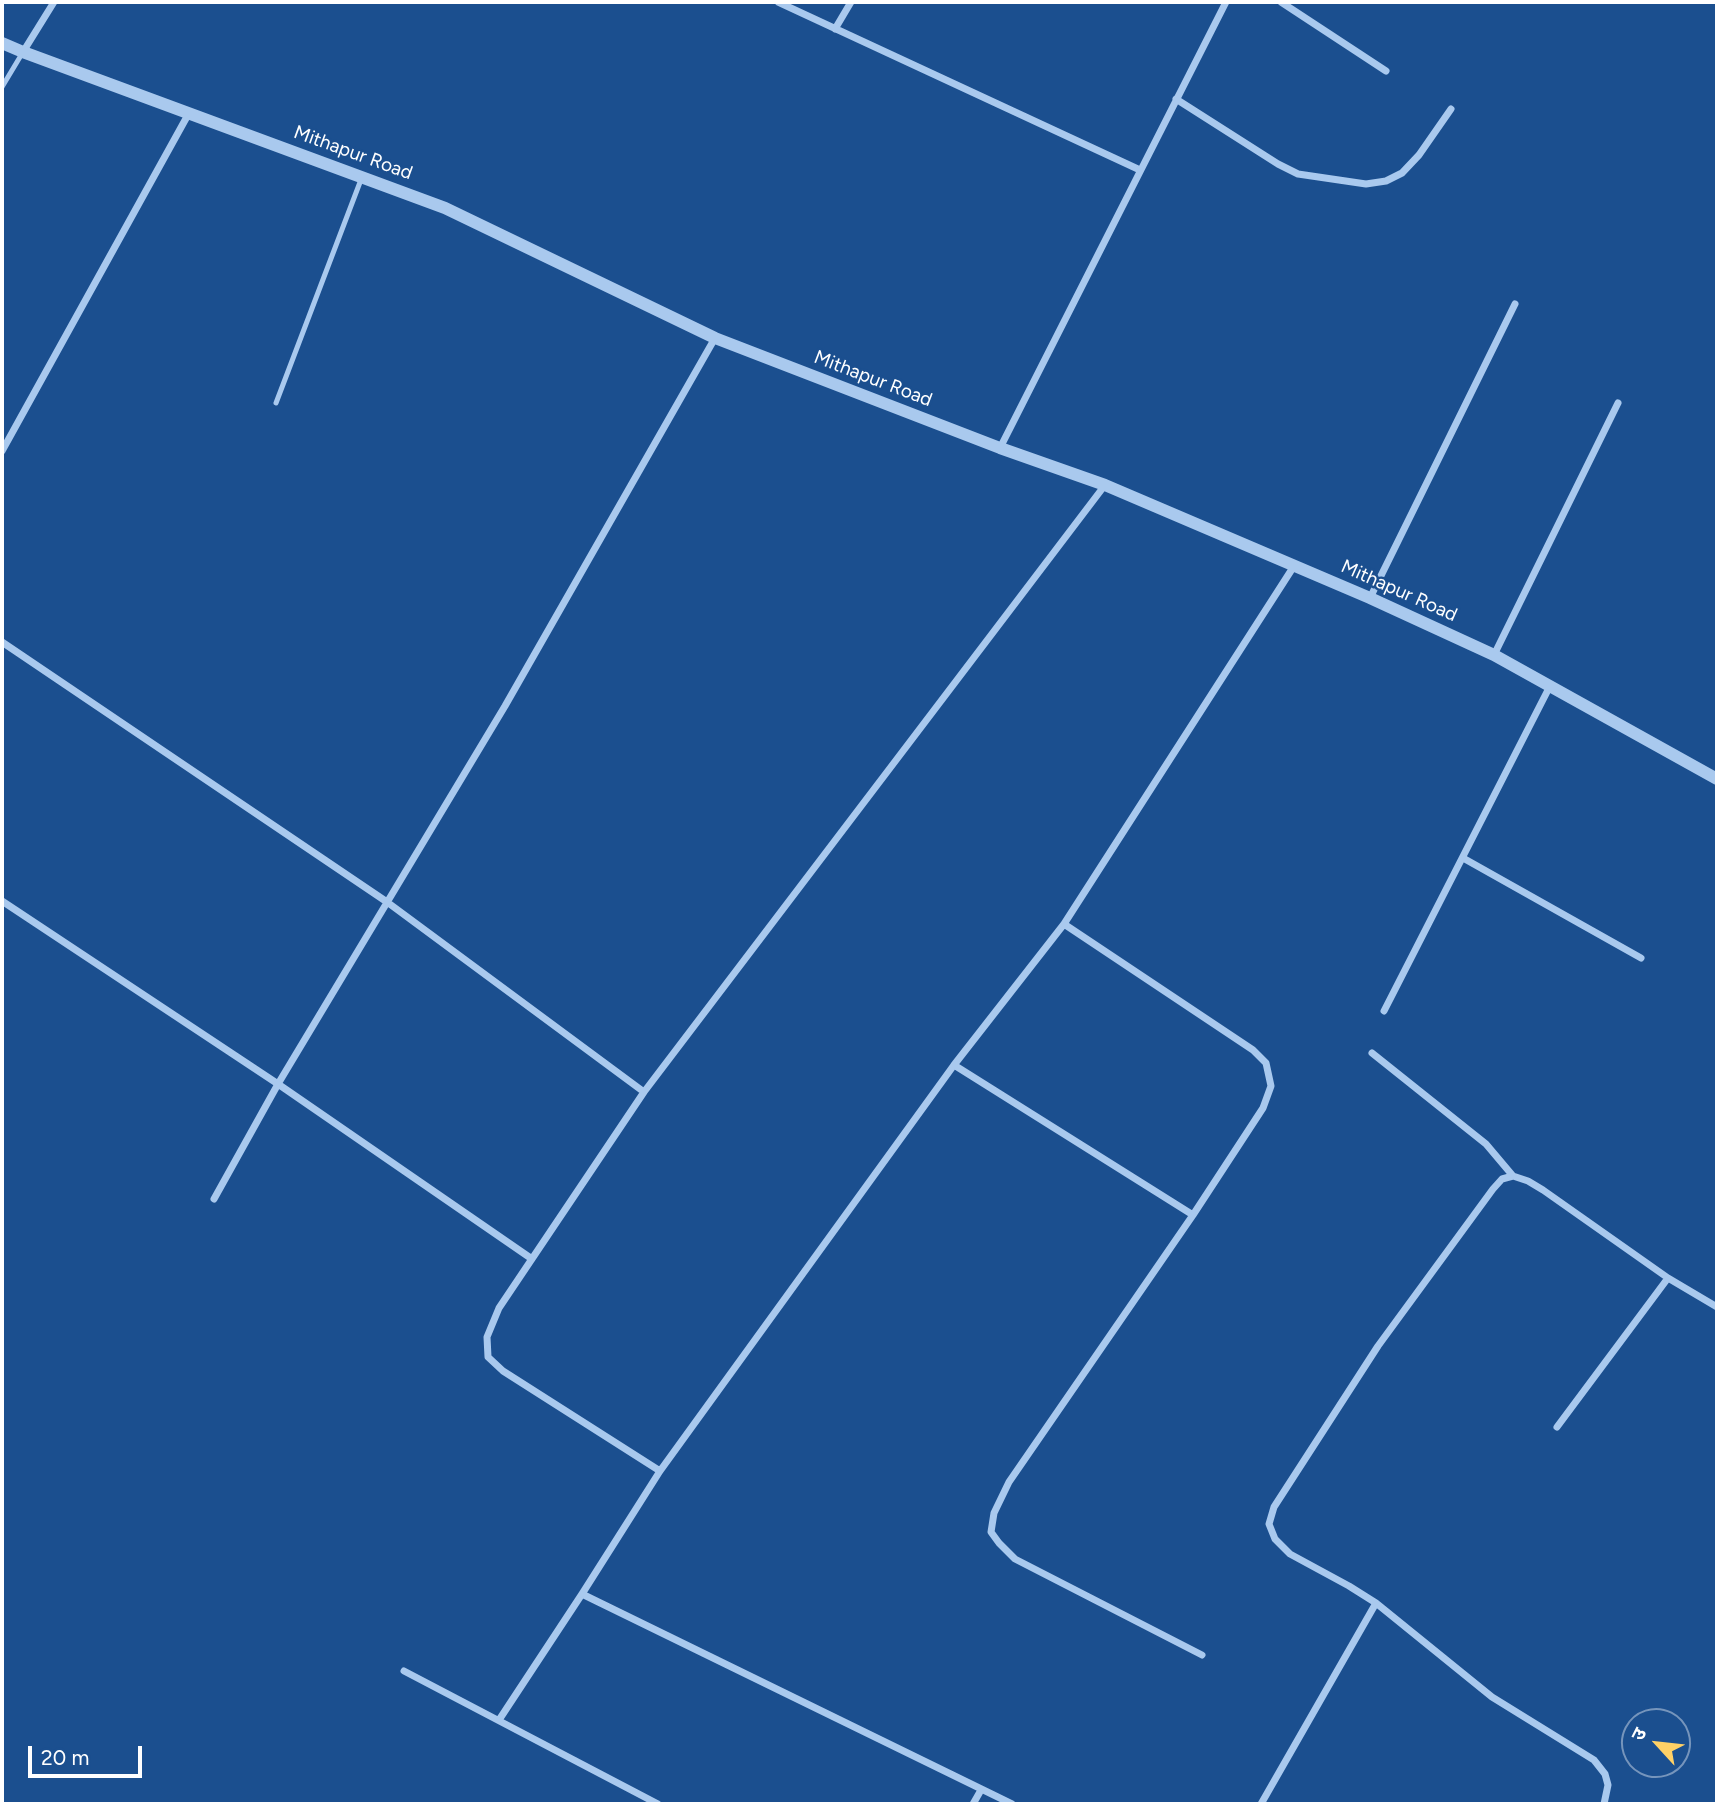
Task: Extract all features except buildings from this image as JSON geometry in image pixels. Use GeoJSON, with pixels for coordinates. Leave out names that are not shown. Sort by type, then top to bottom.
{"type":"FeatureCollection","features":[{"type":"Feature","properties":{"kind":"street"},"geometry":{"type":"LineString","coordinates":[[23,52],[54,2]]}},
{"type":"Feature","properties":{"kind":"street"},"geometry":{"type":"LineString","coordinates":[[778,2],[1140,170]]}},
{"type":"Feature","properties":{"kind":"street"},"geometry":{"type":"LineString","coordinates":[[835,29],[851,2]]}},
{"type":"Feature","properties":{"kind":"street"},"geometry":{"type":"LineString","coordinates":[[1000,448],[1226,2]]}},
{"type":"Feature","properties":{"kind":"street"},"geometry":{"type":"LineString","coordinates":[[1281,2],[1386,71]]}},
{"type":"Feature","properties":{"kind":"street","name":"Mithapur Road"},"geometry":{"type":"LineString","coordinates":[[2,43],[445,208],[715,338],[1000,448],[1105,485],[1370,598],[1494,655],[1717,779]]}},
{"type":"Feature","properties":{"kind":"street"},"geometry":{"type":"LineString","coordinates":[[1176,99],[1298,174],[1366,184],[1386,181],[1402,173],[1419,155],[1451,108]]}},
{"type":"Feature","properties":{"kind":"street"},"geometry":{"type":"LineString","coordinates":[[2,451],[188,113]]}},
{"type":"Feature","properties":{"kind":"street"},"geometry":{"type":"LineString","coordinates":[[1370,598],[1515,304]]}},
{"type":"Feature","properties":{"kind":"street"},"geometry":{"type":"LineString","coordinates":[[214,1199],[278,1084],[505,706],[715,338]]}},
{"type":"Feature","properties":{"kind":"street"},"geometry":{"type":"LineString","coordinates":[[1494,655],[1618,403]]}},
{"type":"Feature","properties":{"kind":"street"},"geometry":{"type":"LineString","coordinates":[[660,1471],[503,1371],[488,1357],[487,1337],[499,1308],[644,1092],[1105,485]]}},
{"type":"Feature","properties":{"kind":"street"},"geometry":{"type":"LineString","coordinates":[[499,1720],[660,1471],[954,1065],[1063,924],[1294,566]]}},
{"type":"Feature","properties":{"kind":"street"},"geometry":{"type":"LineString","coordinates":[[2,642],[387,902],[644,1092]]}},
{"type":"Feature","properties":{"kind":"street"},"geometry":{"type":"LineString","coordinates":[[1384,1011],[1550,686]]}},
{"type":"Feature","properties":{"kind":"street"},"geometry":{"type":"LineString","coordinates":[[1462,858],[1641,958]]}},
{"type":"Feature","properties":{"kind":"street"},"geometry":{"type":"LineString","coordinates":[[2,901],[278,1084],[532,1259]]}},
{"type":"Feature","properties":{"kind":"street"},"geometry":{"type":"LineString","coordinates":[[1063,924],[1253,1050],[1266,1063],[1271,1086],[1263,1108],[1193,1215],[1009,1482],[994,1513],[990,1532],[1015,1559],[1202,1655]]}},
{"type":"Feature","properties":{"kind":"street"},"geometry":{"type":"LineString","coordinates":[[1372,1053],[1486,1144],[1513,1176],[1528,1181],[1668,1278],[1717,1306]]}},
{"type":"Feature","properties":{"kind":"street"},"geometry":{"type":"LineString","coordinates":[[954,1065],[1193,1215]]}},
{"type":"Feature","properties":{"kind":"street"},"geometry":{"type":"LineString","coordinates":[[1513,1176],[1502,1179],[1493,1189],[1386,1335],[1274,1507],[1269,1524],[1275,1539],[1290,1554],[1376,1603],[1492,1697],[1594,1760],[1605,1774],[1608,1786],[1604,1804]]}},
{"type":"Feature","properties":{"kind":"street"},"geometry":{"type":"LineString","coordinates":[[1557,1427],[1668,1278]]}},
{"type":"Feature","properties":{"kind":"street"},"geometry":{"type":"LineString","coordinates":[[582,1594],[1012,1804]]}},
{"type":"Feature","properties":{"kind":"street"},"geometry":{"type":"LineString","coordinates":[[1261,1804],[1376,1603]]}},
{"type":"Feature","properties":{"kind":"street"},"geometry":{"type":"LineString","coordinates":[[404,1671],[659,1804]]}},
{"type":"Feature","properties":{"kind":"street"},"geometry":{"type":"LineString","coordinates":[[973,1804],[981,1790]]}},
{"type":"Feature","properties":{"kind":"lane"},"geometry":{"type":"LineString","coordinates":[[2,88],[23,52]]}},
{"type":"Feature","properties":{"kind":"lane"},"geometry":{"type":"LineString","coordinates":[[276,403],[362,177]]}}]}
